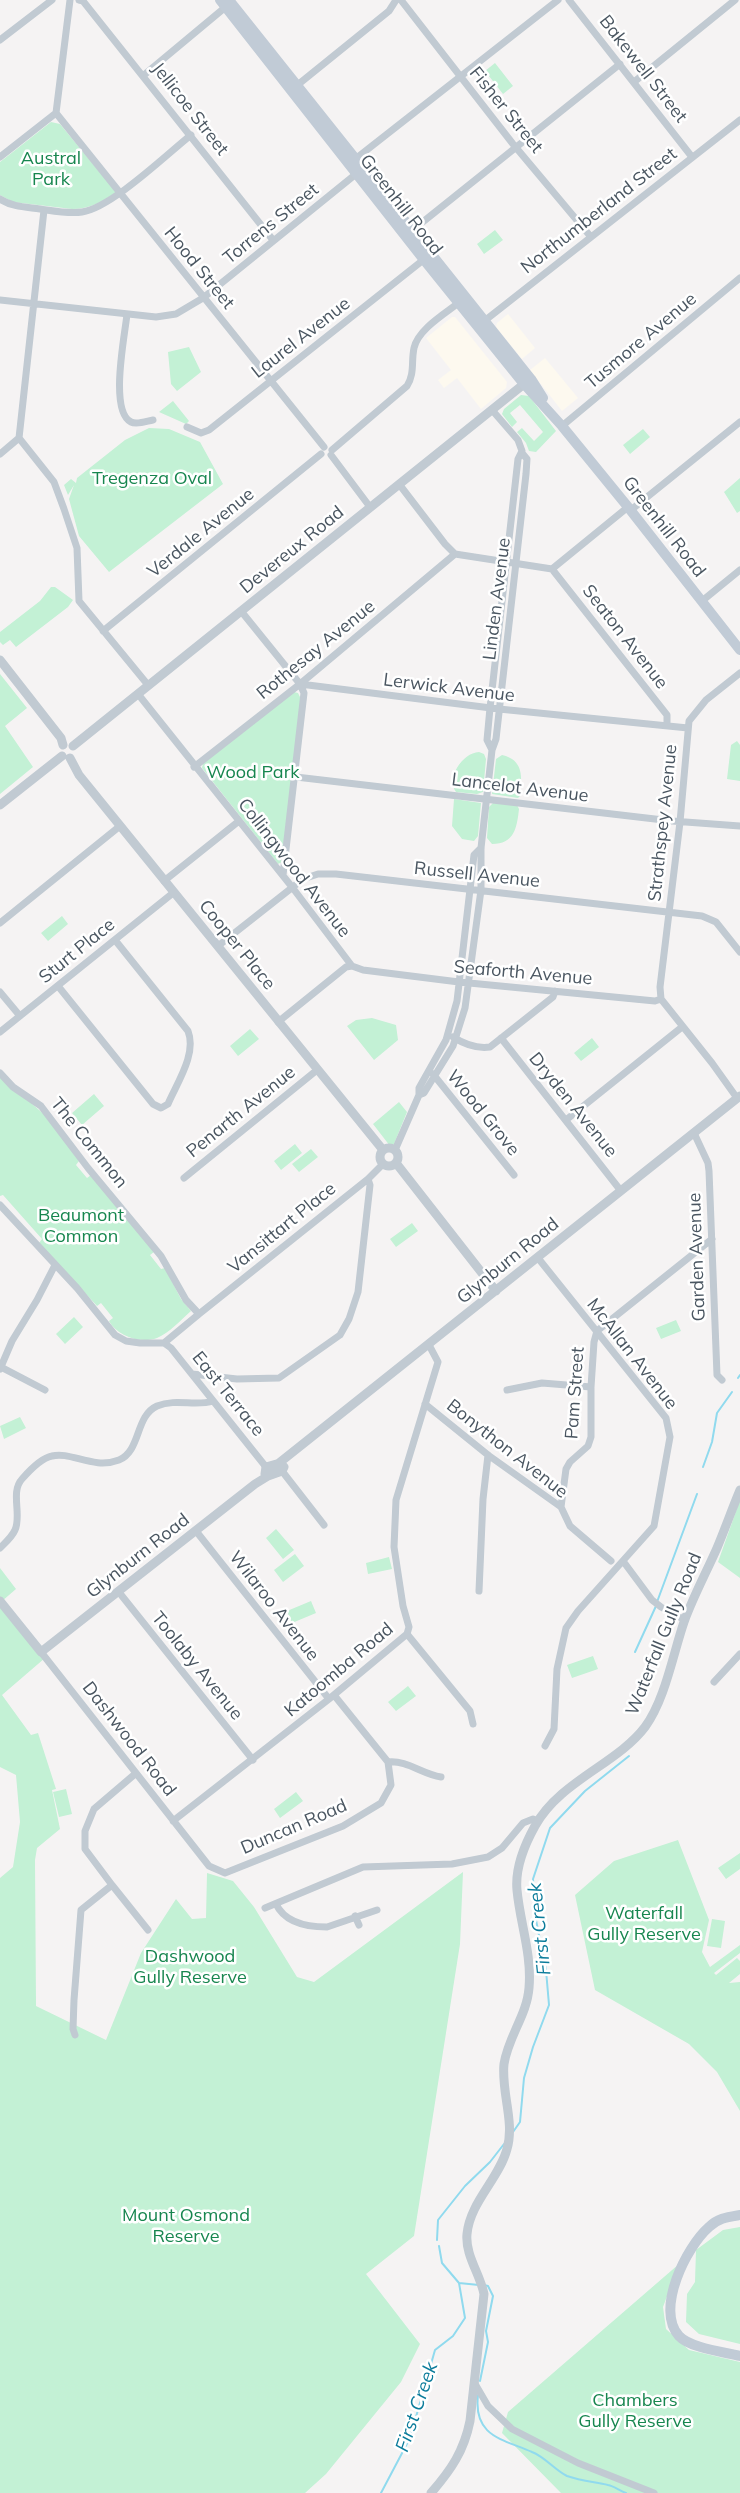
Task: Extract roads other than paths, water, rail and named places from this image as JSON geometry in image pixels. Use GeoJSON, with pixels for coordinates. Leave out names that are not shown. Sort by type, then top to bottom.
{"type":"FeatureCollection","features":[{"type":"Feature","properties":{"kind":"main road","name":"Greenhill Road"},"geometry":{"type":"LineString","coordinates":[[228,2],[293,89],[630,509],[740,650]]}},
{"type":"Feature","properties":{"kind":"main road","name":"Greenhill Road"},"geometry":{"type":"LineString","coordinates":[[352,161],[356,174],[408,233]]}},
{"type":"Feature","properties":{"kind":"main road"},"geometry":{"type":"LineString","coordinates":[[740,2215],[719,2220],[700,2236],[679,2274],[672,2291],[669,2310],[672,2327],[680,2338],[691,2344],[740,2356]]}},
{"type":"Feature","properties":{"kind":"street"},"geometry":{"type":"LineString","coordinates":[[0,40],[52,0]]}},
{"type":"Feature","properties":{"kind":"street"},"geometry":{"type":"LineString","coordinates":[[0,157],[56,113],[70,0]]}},
{"type":"Feature","properties":{"kind":"street","name":"Jellicoe Street"},"geometry":{"type":"LineString","coordinates":[[79,0],[83,1],[144,75],[273,240]]}},
{"type":"Feature","properties":{"kind":"street"},"geometry":{"type":"LineString","coordinates":[[293,89],[389,11],[396,0]]}},
{"type":"Feature","properties":{"kind":"street","name":"Fisher Street"},"geometry":{"type":"LineString","coordinates":[[401,0],[516,148],[591,237]]}},
{"type":"Feature","properties":{"kind":"street"},"geometry":{"type":"LineString","coordinates":[[352,161],[558,0]]}},
{"type":"Feature","properties":{"kind":"street","name":"Bakewell Street"},"geometry":{"type":"LineString","coordinates":[[569,0],[692,157]]}},
{"type":"Feature","properties":{"kind":"street"},"geometry":{"type":"LineString","coordinates":[[634,82],[735,0],[740,6]]}},
{"type":"Feature","properties":{"kind":"street"},"geometry":{"type":"LineString","coordinates":[[144,75],[228,2]]}},
{"type":"Feature","properties":{"kind":"street"},"geometry":{"type":"LineString","coordinates":[[408,233],[620,64]]}},
{"type":"Feature","properties":{"kind":"street","name":"Hood Street"},"geometry":{"type":"LineString","coordinates":[[56,113],[370,507]]}},
{"type":"Feature","properties":{"kind":"street","name":"Northumberland Street"},"geometry":{"type":"LineString","coordinates":[[481,324],[740,120]]}},
{"type":"Feature","properties":{"kind":"street"},"geometry":{"type":"LineString","coordinates":[[0,199],[14,206],[83,212],[102,205],[191,135]]}},
{"type":"Feature","properties":{"kind":"street","name":"Torrens Street"},"geometry":{"type":"LineString","coordinates":[[0,300],[156,317],[176,314],[203,298],[356,174]]}},
{"type":"Feature","properties":{"kind":"street"},"geometry":{"type":"LineString","coordinates":[[0,454],[19,438],[44,210]]}},
{"type":"Feature","properties":{"kind":"street","name":"Laurel Avenue"},"geometry":{"type":"LineString","coordinates":[[187,427],[205,432],[427,258]]}},
{"type":"Feature","properties":{"kind":"street","name":"Tusmore Avenue"},"geometry":{"type":"LineString","coordinates":[[562,426],[740,278]]}},
{"type":"Feature","properties":{"kind":"street","name":"Verdale Avenue"},"geometry":{"type":"LineString","coordinates":[[103,630],[407,386],[413,373],[414,351],[418,339],[461,300]]}},
{"type":"Feature","properties":{"kind":"street"},"geometry":{"type":"LineString","coordinates":[[127,314],[118,395],[123,413],[129,421],[135,423],[154,420]]}},
{"type":"Feature","properties":{"kind":"street","name":"Devereux Road"},"geometry":{"type":"LineString","coordinates":[[73,746],[527,382]]}},
{"type":"Feature","properties":{"kind":"street","name":"Linden Avenue"},"geometry":{"type":"LineString","coordinates":[[492,410],[518,440],[522,453],[527,459],[496,745],[492,750]]}},
{"type":"Feature","properties":{"kind":"street"},"geometry":{"type":"LineString","coordinates":[[399,484],[445,544],[455,554],[552,569],[740,422]]}},
{"type":"Feature","properties":{"kind":"street"},"geometry":{"type":"LineString","coordinates":[[19,438],[54,482],[64,509],[77,548],[79,601],[148,686]]}},
{"type":"Feature","properties":{"kind":"street","name":"Linden Avenue"},"geometry":{"type":"LineString","coordinates":[[418,1095],[424,1092],[435,1076],[456,1039],[469,983],[481,890],[481,848],[492,750],[487,740],[490,708],[518,459],[522,453]]}},
{"type":"Feature","properties":{"kind":"street"},"geometry":{"type":"LineString","coordinates":[[516,481],[525,482]]}},
{"type":"Feature","properties":{"kind":"street","name":"Rothesay Avenue"},"geometry":{"type":"LineString","coordinates":[[194,767],[300,684],[455,554]]}},
{"type":"Feature","properties":{"kind":"street","name":"Seaton Avenue"},"geometry":{"type":"LineString","coordinates":[[552,569],[667,715],[667,726]]}},
{"type":"Feature","properties":{"kind":"street"},"geometry":{"type":"LineString","coordinates":[[702,601],[740,570]]}},
{"type":"Feature","properties":{"kind":"street"},"geometry":{"type":"LineString","coordinates":[[241,611],[300,684],[304,693],[296,778],[283,875]]}},
{"type":"Feature","properties":{"kind":"street"},"geometry":{"type":"LineString","coordinates":[[0,660],[62,738],[63,745],[60,750],[66,757]]}},
{"type":"Feature","properties":{"kind":"street","name":"Strathspey Avenue"},"geometry":{"type":"LineString","coordinates":[[661,999],[660,987],[680,822],[689,721],[696,711],[740,673]]}},
{"type":"Feature","properties":{"kind":"street","name":"Lerwick Avenue"},"geometry":{"type":"LineString","coordinates":[[300,684],[499,710],[688,728]]}},
{"type":"Feature","properties":{"kind":"street","name":"Collingwood Avenue"},"geometry":{"type":"LineString","coordinates":[[138,694],[194,767],[283,875],[352,966]]}},
{"type":"Feature","properties":{"kind":"street"},"geometry":{"type":"LineString","coordinates":[[0,805],[75,752],[73,746],[63,745]]}},
{"type":"Feature","properties":{"kind":"street","name":"Cooper Place"},"geometry":{"type":"LineString","coordinates":[[66,757],[173,893],[384,1150]]}},
{"type":"Feature","properties":{"kind":"street","name":"Lancelot Avenue"},"geometry":{"type":"LineString","coordinates":[[296,778],[680,822],[740,826]]}},
{"type":"Feature","properties":{"kind":"street"},"geometry":{"type":"LineString","coordinates":[[164,881],[239,821]]}},
{"type":"Feature","properties":{"kind":"street"},"geometry":{"type":"LineString","coordinates":[[0,923],[120,826]]}},
{"type":"Feature","properties":{"kind":"street","name":"Linden Avenue"},"geometry":{"type":"LineString","coordinates":[[395,1150],[418,1095],[419,1088],[448,1034],[460,982],[474,855],[481,848]]}},
{"type":"Feature","properties":{"kind":"street","name":"Russell Avenue"},"geometry":{"type":"LineString","coordinates":[[218,946],[303,879],[318,874],[336,874],[702,916],[716,922],[740,952]]}},
{"type":"Feature","properties":{"kind":"street","name":"Sturt Place"},"geometry":{"type":"LineString","coordinates":[[0,1032],[173,893]]}},
{"type":"Feature","properties":{"kind":"street"},"geometry":{"type":"LineString","coordinates":[[58,986],[153,1104],[161,1108],[168,1104],[191,1049],[191,1038],[188,1031],[114,940]]}},
{"type":"Feature","properties":{"kind":"street"},"geometry":{"type":"LineString","coordinates":[[278,1022],[346,967],[352,966]]}},
{"type":"Feature","properties":{"kind":"street","name":"Seaforth Avenue"},"geometry":{"type":"LineString","coordinates":[[352,966],[362,970],[469,983],[655,1001],[661,999]]}},
{"type":"Feature","properties":{"kind":"street"},"geometry":{"type":"LineString","coordinates":[[448,1034],[480,1048],[490,1047],[553,997],[555,991]]}},
{"type":"Feature","properties":{"kind":"street"},"geometry":{"type":"LineString","coordinates":[[0,992],[20,1016]]}},
{"type":"Feature","properties":{"kind":"street"},"geometry":{"type":"LineString","coordinates":[[661,999],[738,1097]]}},
{"type":"Feature","properties":{"kind":"street"},"geometry":{"type":"LineString","coordinates":[[566,1120],[682,1028]]}},
{"type":"Feature","properties":{"kind":"street","name":"Dryden Avenue"},"geometry":{"type":"LineString","coordinates":[[501,1038],[621,1191]]}},
{"type":"Feature","properties":{"kind":"street","name":"Penarth Avenue"},"geometry":{"type":"LineString","coordinates":[[184,1178],[317,1070]]}},
{"type":"Feature","properties":{"kind":"street","name":"Wood Grove"},"geometry":{"type":"LineString","coordinates":[[429,1070],[514,1175]]}},
{"type":"Feature","properties":{"kind":"street","name":"The Common"},"geometry":{"type":"LineString","coordinates":[[0,1073],[13,1086],[41,1106],[88,1168],[161,1256],[186,1300],[199,1314]]}},
{"type":"Feature","properties":{"kind":"street","name":"Glynburn Road"},"geometry":{"type":"LineString","coordinates":[[41,1652],[196,1531],[254,1484],[266,1471],[281,1467],[296,1451],[738,1097]]}},
{"type":"Feature","properties":{"kind":"street","name":"Garden Avenue"},"geometry":{"type":"LineString","coordinates":[[694,1133],[709,1171],[716,1375],[722,1380]]}},
{"type":"Feature","properties":{"kind":"street"},"geometry":{"type":"LineString","coordinates":[[389,1148],[395,1150],[398,1156],[396,1163],[390,1166],[383,1164],[380,1157],[384,1150],[389,1148]]}},
{"type":"Feature","properties":{"kind":"street"},"geometry":{"type":"LineString","coordinates":[[396,1163],[496,1292]]}},
{"type":"Feature","properties":{"kind":"street","name":"Vansittart Place"},"geometry":{"type":"LineString","coordinates":[[199,1314],[368,1179],[383,1164]]}},
{"type":"Feature","properties":{"kind":"street"},"geometry":{"type":"LineString","coordinates":[[192,1374],[237,1379],[280,1378],[340,1335],[349,1319],[358,1292],[370,1185],[368,1179]]}},
{"type":"Feature","properties":{"kind":"street"},"geometry":{"type":"LineString","coordinates":[[0,1206],[116,1335],[126,1341],[164,1343],[199,1314]]}},
{"type":"Feature","properties":{"kind":"street"},"geometry":{"type":"LineString","coordinates":[[597,1331],[712,1239]]}},
{"type":"Feature","properties":{"kind":"street","name":"McAllan Avenue"},"geometry":{"type":"LineString","coordinates":[[538,1258],[666,1418],[670,1437],[654,1526],[578,1611],[566,1628],[557,1669],[554,1729],[545,1746]]}},
{"type":"Feature","properties":{"kind":"street"},"geometry":{"type":"LineString","coordinates":[[44,1390],[1,1364],[12,1340],[37,1300],[55,1265]]}},
{"type":"Feature","properties":{"kind":"street","name":"Pam Street"},"geometry":{"type":"LineString","coordinates":[[561,1507],[566,1469],[570,1462],[588,1446],[591,1438],[591,1387],[594,1342],[597,1331]]}},
{"type":"Feature","properties":{"kind":"street","name":"East Terrace"},"geometry":{"type":"LineString","coordinates":[[164,1343],[192,1374],[266,1471]]}},
{"type":"Feature","properties":{"kind":"street","name":"Katoomba Road"},"geometry":{"type":"LineString","coordinates":[[173,1821],[332,1697],[407,1634],[409,1627],[403,1606],[394,1547],[396,1500],[438,1362],[429,1345]]}},
{"type":"Feature","properties":{"kind":"street"},"geometry":{"type":"LineString","coordinates":[[507,1390],[542,1383],[591,1387]]}},
{"type":"Feature","properties":{"kind":"street"},"geometry":{"type":"LineString","coordinates":[[0,1548],[11,1536],[16,1525],[17,1486],[21,1480],[45,1459],[58,1456],[96,1463],[121,1459],[131,1449],[148,1412],[156,1407],[178,1402],[213,1401]]}},
{"type":"Feature","properties":{"kind":"street","name":"Bonython Avenue"},"geometry":{"type":"LineString","coordinates":[[425,1404],[488,1455],[561,1507],[570,1526],[611,1561]]}},
{"type":"Feature","properties":{"kind":"street"},"geometry":{"type":"LineString","coordinates":[[479,1591],[483,1499],[488,1455]]}},
{"type":"Feature","properties":{"kind":"street"},"geometry":{"type":"LineString","coordinates":[[281,1467],[324,1524]]}},
{"type":"Feature","properties":{"kind":"street","name":"Waterfall Gully Road"},"geometry":{"type":"LineString","coordinates":[[431,2493],[456,2462],[467,2439],[482,2285],[469,2252],[467,2231],[474,2211],[501,2166],[508,2148],[509,2125],[504,2067],[506,2056],[527,2004],[530,1989],[527,1942],[517,1880],[523,1852],[538,1821],[579,1779],[619,1751],[644,1728],[655,1709],[685,1620],[740,1490]]}},
{"type":"Feature","properties":{"kind":"street","name":"Wilaroo Avenue"},"geometry":{"type":"LineString","coordinates":[[196,1531],[332,1697]]}},
{"type":"Feature","properties":{"kind":"street"},"geometry":{"type":"LineString","coordinates":[[623,1561],[652,1600],[685,1620]]}},
{"type":"Feature","properties":{"kind":"street","name":"Toolaby Avenue"},"geometry":{"type":"LineString","coordinates":[[118,1592],[252,1760]]}},
{"type":"Feature","properties":{"kind":"street","name":"Dashwood Road"},"geometry":{"type":"LineString","coordinates":[[0,1602],[210,1866]]}},
{"type":"Feature","properties":{"kind":"street","name":"Dashwood Road"},"geometry":{"type":"LineString","coordinates":[[24,1631],[31,1634],[38,1643],[55,1641]]}},
{"type":"Feature","properties":{"kind":"street"},"geometry":{"type":"LineString","coordinates":[[407,1634],[470,1711],[473,1724]]}},
{"type":"Feature","properties":{"kind":"street"},"geometry":{"type":"LineString","coordinates":[[714,1682],[740,1654]]}},
{"type":"Feature","properties":{"kind":"street"},"geometry":{"type":"LineString","coordinates":[[332,1697],[388,1762],[399,1761],[432,1776],[441,1777]]}},
{"type":"Feature","properties":{"kind":"street","name":"Duncan Road"},"geometry":{"type":"LineString","coordinates":[[210,1866],[225,1873],[343,1826],[381,1803],[391,1785],[388,1762]]}},
{"type":"Feature","properties":{"kind":"street"},"geometry":{"type":"LineString","coordinates":[[135,1774],[94,1809],[85,1832],[85,1849],[148,1930]]}},
{"type":"Feature","properties":{"kind":"street"},"geometry":{"type":"LineString","coordinates":[[265,1908],[363,1867],[452,1864],[488,1857],[502,1848],[523,1823],[533,1819],[538,1821]]}},
{"type":"Feature","properties":{"kind":"street"},"geometry":{"type":"LineString","coordinates":[[75,2036],[73,2029],[74,2000],[81,1910],[112,1885]]}},
{"type":"Feature","properties":{"kind":"street"},"geometry":{"type":"LineString","coordinates":[[276,1904],[281,1914],[291,1921],[318,1927],[327,1927],[377,1910]]}},
{"type":"Feature","properties":{"kind":"street"},"geometry":{"type":"LineString","coordinates":[[355,1916],[359,1925]]}},
{"type":"Feature","properties":{"kind":"street"},"geometry":{"type":"LineString","coordinates":[[474,2381],[488,2406],[512,2429],[578,2463],[654,2493]]}},
{"type":"Feature","properties":{"kind":"waterway","name":"First Creek"},"geometry":{"type":"LineString","coordinates":[[703,1467],[712,1442],[717,1413],[732,1392]]}},
{"type":"Feature","properties":{"kind":"waterway","name":"First Creek"},"geometry":{"type":"LineString","coordinates":[[657,1602],[697,1494]]}},
{"type":"Feature","properties":{"kind":"waterway","name":"First Creek"},"geometry":{"type":"LineString","coordinates":[[635,1652],[656,1606]]}},
{"type":"Feature","properties":{"kind":"waterway","name":"First Creek"},"geometry":{"type":"LineString","coordinates":[[513,2132],[520,2122],[524,2078],[533,2047],[549,2005],[546,1970],[535,1915],[533,1879],[550,1828],[585,1791],[629,1756]]}},
{"type":"Feature","properties":{"kind":"waterway","name":"First Creek"},"geometry":{"type":"LineString","coordinates":[[437,2240],[438,2220],[465,2186],[490,2162],[504,2144]]}},
{"type":"Feature","properties":{"kind":"waterway","name":"First Creek"},"geometry":{"type":"LineString","coordinates":[[381,2493],[410,2438],[435,2350],[453,2336],[465,2318],[459,2283],[442,2263],[439,2246]]}},
{"type":"Feature","properties":{"kind":"waterway"},"geometry":{"type":"LineString","coordinates":[[459,2283],[479,2285]]}},
{"type":"Feature","properties":{"kind":"waterway"},"geometry":{"type":"LineString","coordinates":[[480,2381],[488,2342],[486,2331],[493,2296],[488,2286],[484,2285]]}},
{"type":"Feature","properties":{"kind":"waterway"},"geometry":{"type":"LineString","coordinates":[[478,2395],[480,2420],[492,2434],[537,2454],[567,2476],[610,2486],[626,2493]]}},
{"type":"Feature","properties":{"kind":"park label","name":"Austral Park"},"geometry":{"type":"Point","coordinates":[51,169]}},
{"type":"Feature","properties":{"kind":"park label","name":"Tregenza Oval"},"geometry":{"type":"Point","coordinates":[152,479]}},
{"type":"Feature","properties":{"kind":"park label","name":"Wood Park"},"geometry":{"type":"Point","coordinates":[253,773]}},
{"type":"Feature","properties":{"kind":"park label","name":"Beaumont Common"},"geometry":{"type":"Point","coordinates":[81,1226]}},
{"type":"Feature","properties":{"kind":"park label","name":"Waterfall Gully Reserve"},"geometry":{"type":"Point","coordinates":[644,1924]}},
{"type":"Feature","properties":{"kind":"park label","name":"Dashwood Gully Reserve"},"geometry":{"type":"Point","coordinates":[190,1967]}},
{"type":"Feature","properties":{"kind":"park label","name":"Mount Osmond Reserve"},"geometry":{"type":"Point","coordinates":[186,2226]}},
{"type":"Feature","properties":{"kind":"park label","name":"Chambers Gully Reserve"},"geometry":{"type":"Point","coordinates":[635,2411]}}]}
